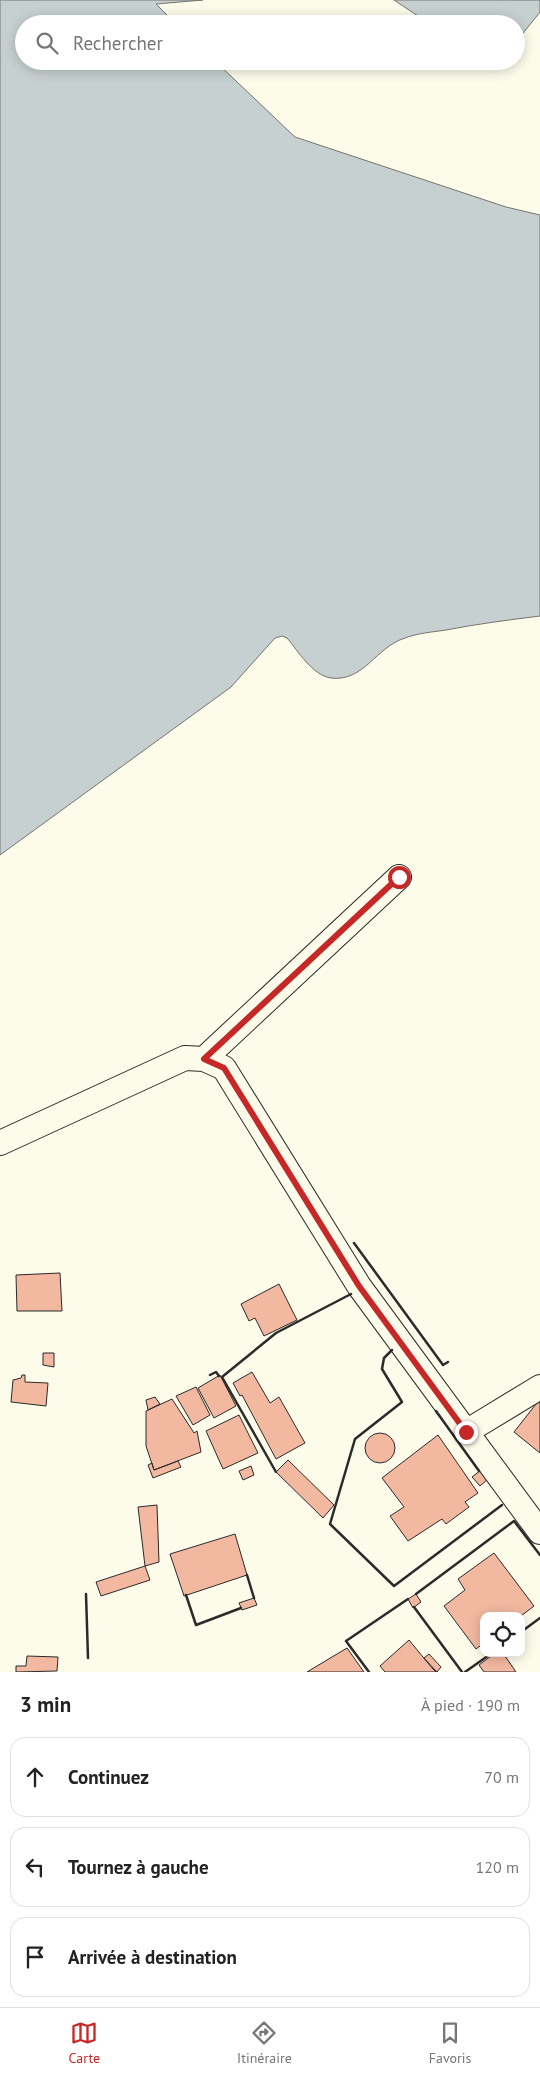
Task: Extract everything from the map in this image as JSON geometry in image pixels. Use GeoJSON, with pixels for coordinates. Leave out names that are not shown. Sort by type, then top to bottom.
{"type":"FeatureCollection","features":[{"type":"Feature","properties":{"kind":"street"},"geometry":{"type":"LineString","coordinates":[[204,1059],[399,877]]}},
{"type":"Feature","properties":{"kind":"street"},"geometry":{"type":"LineString","coordinates":[[0,1143],[185,1058],[204,1059],[224,1068],[359,1286],[540,1532]]}},
{"type":"Feature","properties":{"kind":"street"},"geometry":{"type":"LineString","coordinates":[[466,1432],[540,1387]]}},
{"type":"Feature","properties":{"kind":"shaded area"},"geometry":{"type":"Polygon","coordinates":[[[0,0],[203,0],[156,4],[167,15],[15,15],[15,70],[224,70],[295,137],[506,207],[540,215],[540,616],[410,636],[395,642],[361,669],[352,675],[342,678],[324,676],[306,662],[287,638],[282,636],[275,638],[231,687],[0,855],[0,0]]]}},
{"type":"Feature","properties":{"kind":"shaded area"},"geometry":{"type":"Polygon","coordinates":[[[394,0],[540,0],[540,12],[525,31],[525,15],[416,15],[394,0]]]}},
{"type":"Feature","properties":{"kind":"building"},"geometry":{"type":"Polygon","coordinates":[[[60,1273],[62,1311],[17,1311],[16,1275],[60,1273]]]}},
{"type":"Feature","properties":{"kind":"building"},"geometry":{"type":"Polygon","coordinates":[[[279,1284],[297,1320],[264,1336],[255,1318],[249,1321],[241,1304],[279,1284]]]}},
{"type":"Feature","properties":{"kind":"building"},"geometry":{"type":"Polygon","coordinates":[[[43,1353],[54,1353],[54,1367],[43,1365],[43,1353]]]}},
{"type":"Feature","properties":{"kind":"building"},"geometry":{"type":"Polygon","coordinates":[[[252,1372],[270,1403],[279,1397],[305,1443],[276,1459],[242,1395],[240,1396],[233,1383],[252,1372]]]}},
{"type":"Feature","properties":{"kind":"building"},"geometry":{"type":"Polygon","coordinates":[[[22,1375],[25,1375],[25,1382],[48,1383],[46,1406],[11,1402],[13,1380],[21,1378],[22,1375]]]}},
{"type":"Feature","properties":{"kind":"building"},"geometry":{"type":"Polygon","coordinates":[[[220,1375],[236,1406],[214,1418],[198,1388],[220,1375]]]}},
{"type":"Feature","properties":{"kind":"building"},"geometry":{"type":"Polygon","coordinates":[[[196,1387],[210,1415],[193,1425],[176,1396],[196,1387]]]}},
{"type":"Feature","properties":{"kind":"building"},"geometry":{"type":"Polygon","coordinates":[[[155,1397],[160,1404],[148,1410],[146,1400],[155,1397]]]}},
{"type":"Feature","properties":{"kind":"building"},"geometry":{"type":"Polygon","coordinates":[[[172,1399],[194,1433],[197,1431],[201,1452],[154,1470],[146,1446],[146,1411],[172,1399]]]}},
{"type":"Feature","properties":{"kind":"building"},"geometry":{"type":"Polygon","coordinates":[[[540,1399],[540,1453],[514,1432],[540,1399]]]}},
{"type":"Feature","properties":{"kind":"building"},"geometry":{"type":"Polygon","coordinates":[[[239,1415],[258,1453],[223,1469],[206,1431],[239,1415]]]}},
{"type":"Feature","properties":{"kind":"building"},"geometry":{"type":"Polygon","coordinates":[[[380,1433],[386,1434],[394,1442],[394,1454],[386,1462],[380,1463],[374,1462],[366,1454],[365,1448],[366,1442],[374,1434],[380,1433]]]}},
{"type":"Feature","properties":{"kind":"building"},"geometry":{"type":"Polygon","coordinates":[[[438,1435],[478,1493],[465,1502],[469,1507],[446,1524],[442,1519],[408,1541],[390,1516],[404,1507],[382,1478],[438,1435]]]}},
{"type":"Feature","properties":{"kind":"building"},"geometry":{"type":"Polygon","coordinates":[[[288,1460],[334,1505],[323,1518],[276,1472],[288,1460]]]}},
{"type":"Feature","properties":{"kind":"building"},"geometry":{"type":"Polygon","coordinates":[[[178,1461],[181,1467],[153,1478],[148,1465],[152,1463],[154,1470],[178,1461]]]}},
{"type":"Feature","properties":{"kind":"building"},"geometry":{"type":"Polygon","coordinates":[[[251,1466],[254,1475],[243,1480],[239,1471],[251,1466]]]}},
{"type":"Feature","properties":{"kind":"building"},"geometry":{"type":"Polygon","coordinates":[[[481,1470],[488,1479],[480,1486],[472,1477],[481,1470]]]}},
{"type":"Feature","properties":{"kind":"building"},"geometry":{"type":"Polygon","coordinates":[[[157,1505],[159,1562],[145,1566],[138,1507],[157,1505]]]}},
{"type":"Feature","properties":{"kind":"building"},"geometry":{"type":"Polygon","coordinates":[[[235,1534],[247,1575],[184,1596],[170,1554],[235,1534]]]}},
{"type":"Feature","properties":{"kind":"building"},"geometry":{"type":"Polygon","coordinates":[[[494,1553],[534,1606],[525,1613],[480,1612],[480,1646],[476,1649],[444,1606],[465,1590],[458,1579],[494,1553]]]}},
{"type":"Feature","properties":{"kind":"building"},"geometry":{"type":"Polygon","coordinates":[[[145,1566],[150,1580],[101,1596],[96,1582],[145,1566]]]}},
{"type":"Feature","properties":{"kind":"building"},"geometry":{"type":"Polygon","coordinates":[[[416,1594],[421,1602],[413,1608],[408,1599],[416,1594]]]}},
{"type":"Feature","properties":{"kind":"building"},"geometry":{"type":"Polygon","coordinates":[[[254,1598],[257,1605],[242,1610],[239,1603],[254,1598]]]}},
{"type":"Feature","properties":{"kind":"building"},"geometry":{"type":"Polygon","coordinates":[[[409,1640],[436,1672],[385,1672],[380,1666],[409,1640]]]}},
{"type":"Feature","properties":{"kind":"building"},"geometry":{"type":"Polygon","coordinates":[[[347,1648],[364,1672],[307,1672],[347,1648]]]}},
{"type":"Feature","properties":{"kind":"building"},"geometry":{"type":"Polygon","coordinates":[[[429,1654],[441,1667],[437,1672],[424,1658],[429,1654]]]}},
{"type":"Feature","properties":{"kind":"building"},"geometry":{"type":"Polygon","coordinates":[[[27,1656],[58,1657],[57,1671],[16,1672],[16,1666],[26,1666],[27,1656]]]}},
{"type":"Feature","properties":{"kind":"building"},"geometry":{"type":"Polygon","coordinates":[[[490,1657],[506,1657],[516,1672],[484,1672],[479,1665],[490,1657]]]}},
{"type":"Feature","properties":{"kind":"wall"},"geometry":{"type":"LineString","coordinates":[[354,1243],[443,1365],[448,1362]]}},
{"type":"Feature","properties":{"kind":"wall"},"geometry":{"type":"LineString","coordinates":[[276,1472],[222,1377],[276,1333],[351,1294]]}},
{"type":"Feature","properties":{"kind":"wall"},"geometry":{"type":"LineString","coordinates":[[392,1350],[384,1358],[382,1369],[402,1402],[355,1439],[330,1524],[394,1586],[502,1505]]}},
{"type":"Feature","properties":{"kind":"wall"},"geometry":{"type":"LineString","coordinates":[[210,1375],[216,1372],[219,1376]]}},
{"type":"Feature","properties":{"kind":"wall"},"geometry":{"type":"LineString","coordinates":[[436,1411],[479,1471]]}},
{"type":"Feature","properties":{"kind":"wall"},"geometry":{"type":"LineString","coordinates":[[416,1594],[514,1521],[540,1555]]}},
{"type":"Feature","properties":{"kind":"wall"},"geometry":{"type":"LineString","coordinates":[[247,1575],[254,1598]]}},
{"type":"Feature","properties":{"kind":"wall"},"geometry":{"type":"LineString","coordinates":[[86,1594],[88,1658]]}},
{"type":"Feature","properties":{"kind":"wall"},"geometry":{"type":"LineString","coordinates":[[186,1595],[196,1625],[241,1608]]}},
{"type":"Feature","properties":{"kind":"wall"},"geometry":{"type":"LineString","coordinates":[[369,1672],[346,1641],[408,1599]]}},
{"type":"Feature","properties":{"kind":"wall"},"geometry":{"type":"LineString","coordinates":[[414,1607],[462,1672]]}},
{"type":"Feature","properties":{"kind":"wall"},"geometry":{"type":"LineString","coordinates":[[525,1629],[540,1618]]}},
{"type":"Feature","properties":{"kind":"wall"},"geometry":{"type":"LineString","coordinates":[[465,1672],[486,1657]]}},
{"type":"Feature","properties":{"kind":"route"},"geometry":{"type":"LineString","coordinates":[[399,877],[204,1059],[224,1068],[359,1286],[466,1432]]}}]}
